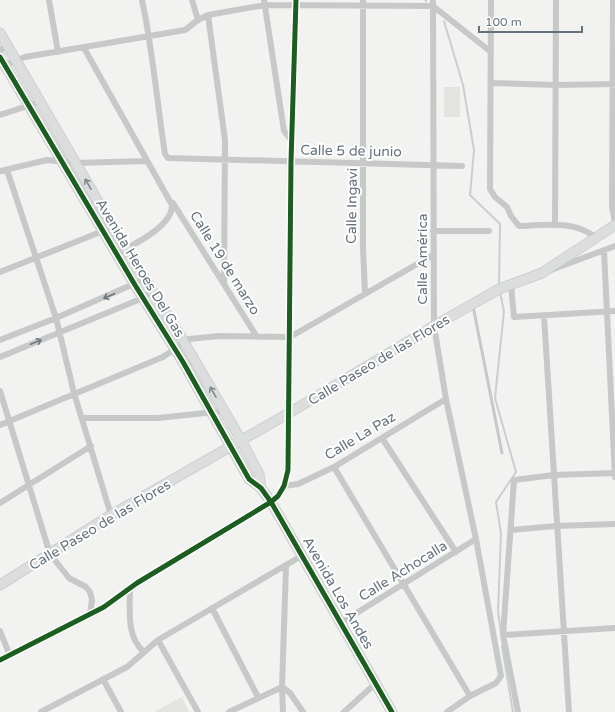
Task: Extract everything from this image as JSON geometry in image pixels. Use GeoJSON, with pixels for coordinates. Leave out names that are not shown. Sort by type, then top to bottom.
{"type":"FeatureCollection","features":[{"type":"Feature","properties":{"kind":"street"},"geometry":{"type":"LineString","coordinates":[[49,0],[58,52]]}},
{"type":"Feature","properties":{"kind":"street"},"geometry":{"type":"LineString","coordinates":[[142,0],[150,37]]}},
{"type":"Feature","properties":{"kind":"street"},"geometry":{"type":"LineString","coordinates":[[192,0],[198,20]]}},
{"type":"Feature","properties":{"kind":"street"},"geometry":{"type":"LineString","coordinates":[[491,0],[490,190],[494,197],[507,207],[511,216],[519,226],[555,224],[582,228],[595,236]]}},
{"type":"Feature","properties":{"kind":"street"},"geometry":{"type":"LineString","coordinates":[[555,224],[556,0]]}},
{"type":"Feature","properties":{"kind":"street"},"geometry":{"type":"LineString","coordinates":[[613,0],[614,84],[612,206],[615,224]]}},
{"type":"Feature","properties":{"kind":"street"},"geometry":{"type":"LineString","coordinates":[[2,61],[185,30],[198,20],[208,15],[265,2],[433,3],[490,52]]}},
{"type":"Feature","properties":{"kind":"street"},"geometry":{"type":"LineString","coordinates":[[265,2],[284,130],[291,140]]}},
{"type":"Feature","properties":{"kind":"street"},"geometry":{"type":"LineString","coordinates":[[0,660],[104,607],[130,588],[271,502],[278,496],[284,486],[288,470],[291,140],[296,2]]}},
{"type":"Feature","properties":{"kind":"street","name":"Calle Ingavi"},"geometry":{"type":"LineString","coordinates":[[363,3],[363,248],[365,293]]}},
{"type":"Feature","properties":{"kind":"street","name":"Calle América"},"geometry":{"type":"LineString","coordinates":[[433,3],[434,326],[446,399],[476,539],[500,676],[496,683],[470,696],[447,712]]}},
{"type":"Feature","properties":{"kind":"street"},"geometry":{"type":"LineString","coordinates":[[208,15],[225,140],[224,284]]}},
{"type":"Feature","properties":{"kind":"street","name":"Avenida Heroes Del Gas"},"geometry":{"type":"LineString","coordinates":[[0,33],[4,48],[16,59],[112,227],[184,342],[241,440],[258,474],[261,488]]}},
{"type":"Feature","properties":{"kind":"street","name":"Calle 5 de junio"},"geometry":{"type":"LineString","coordinates":[[150,37],[156,95],[165,154],[168,158],[462,166]]}},
{"type":"Feature","properties":{"kind":"street","name":"Calle 19 de marzo"},"geometry":{"type":"LineString","coordinates":[[84,48],[147,161],[257,337]]}},
{"type":"Feature","properties":{"kind":"street","name":"Avenida Heroes Del Gas"},"geometry":{"type":"LineString","coordinates":[[2,61],[116,254],[213,413],[250,479],[261,488]]}},
{"type":"Feature","properties":{"kind":"street"},"geometry":{"type":"LineString","coordinates":[[490,83],[556,85],[614,84]]}},
{"type":"Feature","properties":{"kind":"street"},"geometry":{"type":"LineString","coordinates":[[0,115],[29,107],[40,102]]}},
{"type":"Feature","properties":{"kind":"street"},"geometry":{"type":"LineString","coordinates":[[0,171],[47,160],[75,163],[147,161]]}},
{"type":"Feature","properties":{"kind":"street"},"geometry":{"type":"LineString","coordinates":[[7,170],[56,318],[74,393],[111,515]]}},
{"type":"Feature","properties":{"kind":"street"},"geometry":{"type":"LineString","coordinates":[[116,254],[126,249],[166,221],[172,211],[172,202]]}},
{"type":"Feature","properties":{"kind":"street","name":"Calle Paseo de las Flores"},"geometry":{"type":"LineString","coordinates":[[0,585],[111,515],[289,413],[434,326],[499,289],[545,271],[615,224]]}},
{"type":"Feature","properties":{"kind":"street"},"geometry":{"type":"LineString","coordinates":[[0,272],[112,227]]}},
{"type":"Feature","properties":{"kind":"street"},"geometry":{"type":"LineString","coordinates":[[433,231],[489,231]]}},
{"type":"Feature","properties":{"kind":"street"},"geometry":{"type":"LineString","coordinates":[[545,271],[555,269],[615,246]]}},
{"type":"Feature","properties":{"kind":"street"},"geometry":{"type":"LineString","coordinates":[[604,251],[615,477]]}},
{"type":"Feature","properties":{"kind":"street"},"geometry":{"type":"LineString","coordinates":[[0,425],[74,393],[163,358],[189,339],[206,337],[290,337],[433,255]]}},
{"type":"Feature","properties":{"kind":"street"},"geometry":{"type":"LineString","coordinates":[[0,340],[135,285],[145,279]]}},
{"type":"Feature","properties":{"kind":"street"},"geometry":{"type":"LineString","coordinates":[[511,285],[514,317],[615,311]]}},
{"type":"Feature","properties":{"kind":"street"},"geometry":{"type":"LineString","coordinates":[[0,357],[143,298],[152,291]]}},
{"type":"Feature","properties":{"kind":"street"},"geometry":{"type":"LineString","coordinates":[[544,316],[556,526],[569,712]]}},
{"type":"Feature","properties":{"kind":"street"},"geometry":{"type":"LineString","coordinates":[[0,391],[28,487],[50,554],[69,578],[86,587],[90,592],[92,600],[90,614]]}},
{"type":"Feature","properties":{"kind":"street","name":"Calle La Paz"},"geometry":{"type":"LineString","coordinates":[[284,486],[298,484],[334,467],[446,399]]}},
{"type":"Feature","properties":{"kind":"street"},"geometry":{"type":"LineString","coordinates":[[82,418],[158,418],[224,411]]}},
{"type":"Feature","properties":{"kind":"street"},"geometry":{"type":"LineString","coordinates":[[382,438],[456,552]]}},
{"type":"Feature","properties":{"kind":"street"},"geometry":{"type":"LineString","coordinates":[[0,504],[91,446]]}},
{"type":"Feature","properties":{"kind":"street"},"geometry":{"type":"LineString","coordinates":[[334,467],[470,696]]}},
{"type":"Feature","properties":{"kind":"street"},"geometry":{"type":"LineString","coordinates":[[518,712],[503,635],[514,480],[554,475],[615,472]]}},
{"type":"Feature","properties":{"kind":"street","name":"Avenida Los Andes"},"geometry":{"type":"LineString","coordinates":[[261,488],[303,555],[392,712]]}},
{"type":"Feature","properties":{"kind":"street"},"geometry":{"type":"LineString","coordinates":[[511,530],[556,526],[615,524]]}},
{"type":"Feature","properties":{"kind":"street","name":"Calle Achocalla"},"geometry":{"type":"LineString","coordinates":[[342,622],[476,539]]}},
{"type":"Feature","properties":{"kind":"street"},"geometry":{"type":"LineString","coordinates":[[41,712],[49,710],[127,667],[158,640],[303,555]]}},
{"type":"Feature","properties":{"kind":"street"},"geometry":{"type":"LineString","coordinates":[[283,712],[282,687],[286,566]]}},
{"type":"Feature","properties":{"kind":"street"},"geometry":{"type":"LineString","coordinates":[[130,588],[131,633],[137,646],[144,652]]}},
{"type":"Feature","properties":{"kind":"street"},"geometry":{"type":"LineString","coordinates":[[212,608],[258,697]]}},
{"type":"Feature","properties":{"kind":"street"},"geometry":{"type":"LineString","coordinates":[[503,635],[615,628]]}},
{"type":"Feature","properties":{"kind":"street"},"geometry":{"type":"LineString","coordinates":[[0,631],[10,656]]}},
{"type":"Feature","properties":{"kind":"street"},"geometry":{"type":"LineString","coordinates":[[158,640],[198,712]]}},
{"type":"Feature","properties":{"kind":"street"},"geometry":{"type":"LineString","coordinates":[[103,679],[121,712]]}},
{"type":"Feature","properties":{"kind":"street"},"geometry":{"type":"LineString","coordinates":[[344,712],[376,684]]}},
{"type":"Feature","properties":{"kind":"street"},"geometry":{"type":"LineString","coordinates":[[229,712],[282,687]]}},
{"type":"Feature","properties":{"kind":"street"},"geometry":{"type":"LineString","coordinates":[[282,687],[290,693],[303,712]]}},
{"type":"Feature","properties":{"kind":"lane"},"geometry":{"type":"LineString","coordinates":[[472,305],[502,453]]}},
{"type":"Feature","properties":{"kind":"shaded area"},"geometry":{"type":"Polygon","coordinates":[[[444,87],[460,87],[460,117],[444,117],[444,87]]]}},
{"type":"Feature","properties":{"kind":"shaded area"},"geometry":{"type":"Polygon","coordinates":[[[182,697],[189,712],[154,712],[182,697]]]}},
{"type":"Feature","properties":{"kind":"waterway"},"geometry":{"type":"LineString","coordinates":[[444,21],[463,85],[474,150],[470,195],[500,224],[499,286]]}},
{"type":"Feature","properties":{"kind":"waterway"},"geometry":{"type":"LineString","coordinates":[[500,292],[504,311],[495,398],[516,472],[496,502],[501,533],[498,611],[501,632]]}},
{"type":"Feature","properties":{"kind":"waterway"},"geometry":{"type":"LineString","coordinates":[[502,646],[513,712]]}},
{"type":"Feature","properties":{"kind":"cycle path"},"geometry":{"type":"LineString","coordinates":[[0,660],[104,607],[137,583],[271,502],[278,496],[284,486],[288,470],[291,162],[296,0]]}},
{"type":"Feature","properties":{"kind":"cycle path"},"geometry":{"type":"LineString","coordinates":[[0,57],[135,285],[183,362],[249,479],[261,488],[271,502],[392,712]]}}]}
